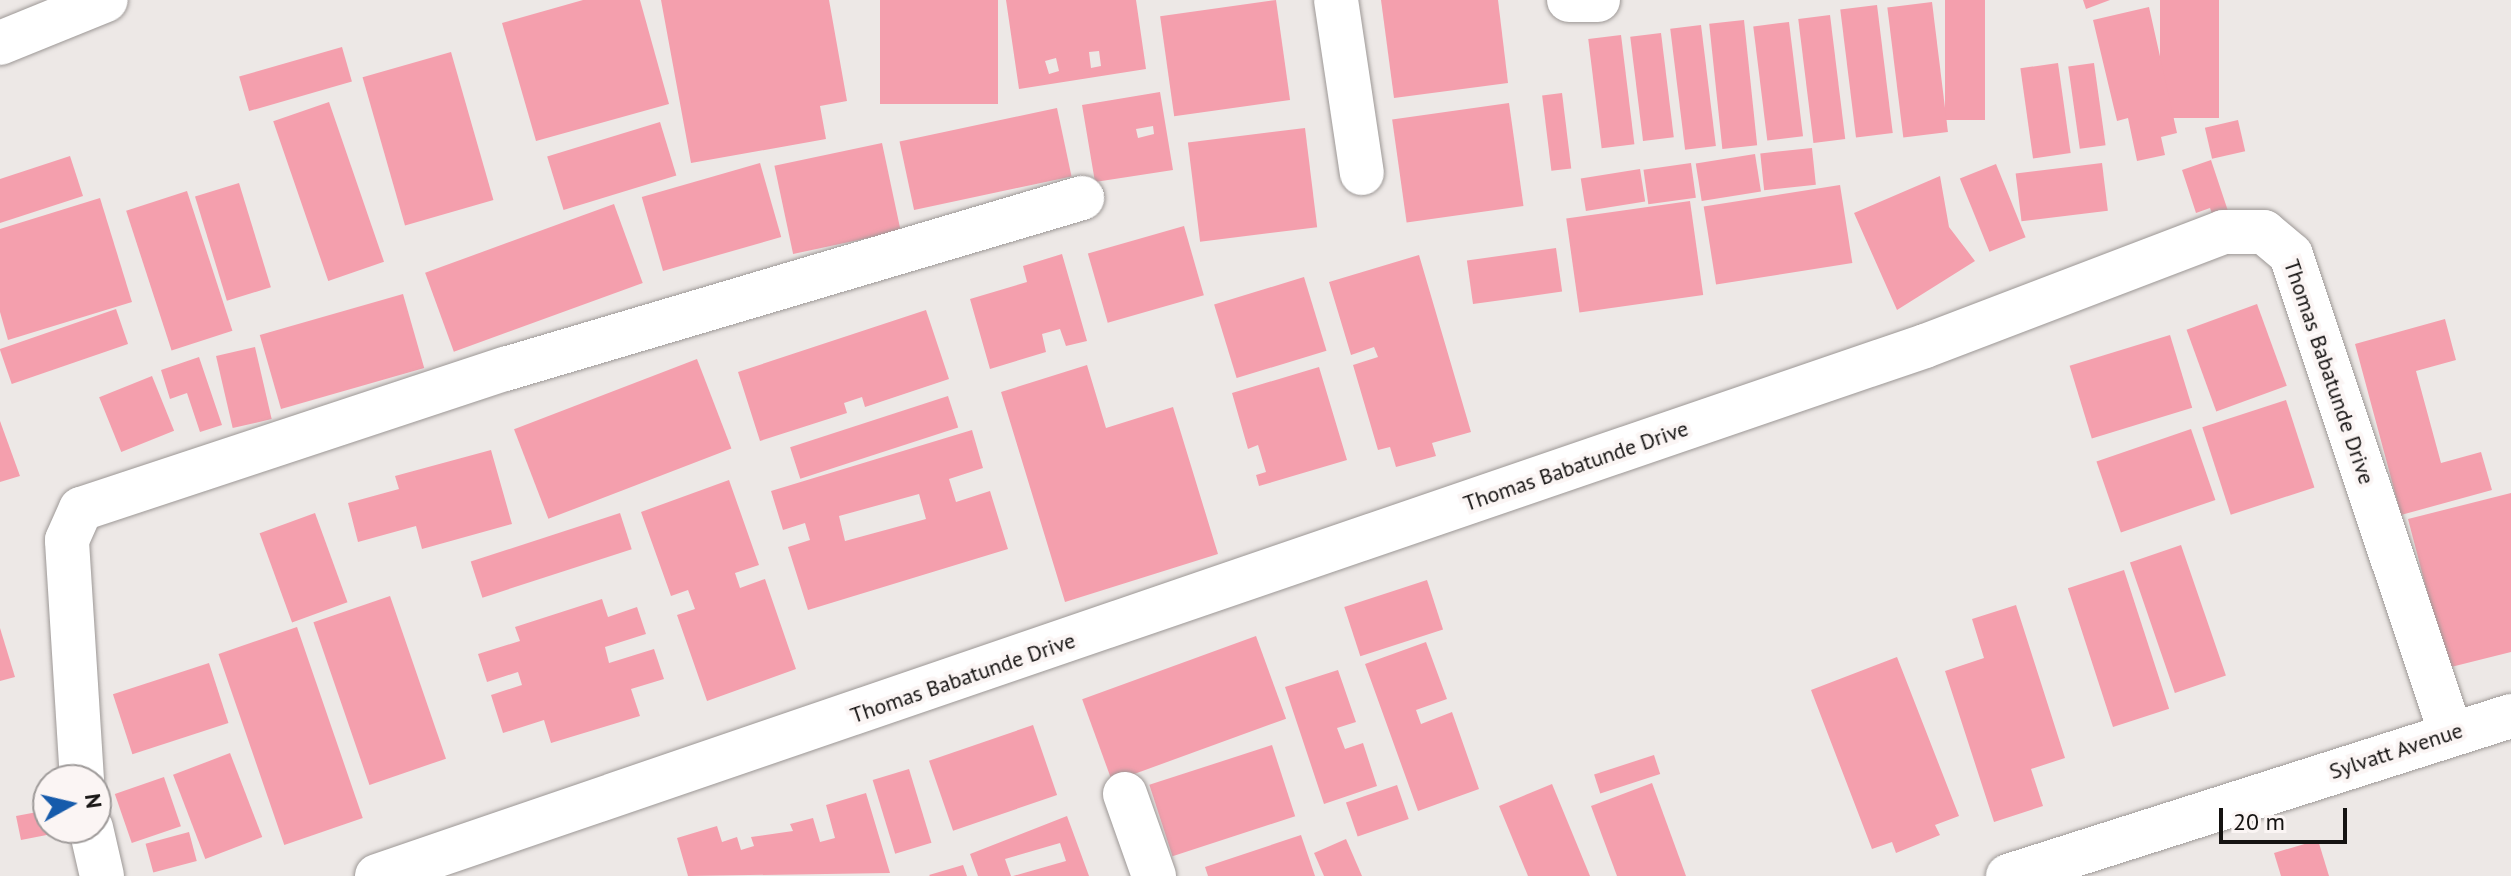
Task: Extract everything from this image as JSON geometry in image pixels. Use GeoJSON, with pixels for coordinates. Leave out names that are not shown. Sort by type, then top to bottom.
{"type":"FeatureCollection","features":[{"type":"Feature","properties":{"kind":"street"},"geometry":{"type":"LineString","coordinates":[[0,43],[106,0]]}},
{"type":"Feature","properties":{"kind":"street"},"geometry":{"type":"LineString","coordinates":[[1336,0],[1362,173]]}},
{"type":"Feature","properties":{"kind":"street"},"geometry":{"type":"LineString","coordinates":[[1569,0],[1598,0]]}},
{"type":"Feature","properties":{"kind":"street"},"geometry":{"type":"LineString","coordinates":[[81,764],[67,540],[81,509],[505,369],[1082,198]]}},
{"type":"Feature","properties":{"kind":"street","name":"Thomas Babatunde Drive"},"geometry":{"type":"LineString","coordinates":[[377,876],[1895,356],[2223,232],[2264,232],[2291,255],[2450,731]]}},
{"type":"Feature","properties":{"kind":"street","name":"Sylvatt Avenue"},"geometry":{"type":"LineString","coordinates":[[2008,876],[2450,731],[2511,716]]}},
{"type":"Feature","properties":{"kind":"street"},"geometry":{"type":"LineString","coordinates":[[1125,794],[1154,876]]}},
{"type":"Feature","properties":{"kind":"street"},"geometry":{"type":"LineString","coordinates":[[95,844],[102,876]]}},
{"type":"Feature","properties":{"kind":"building"},"geometry":{"type":"Polygon","coordinates":[[[583,0],[640,0],[669,104],[536,141],[502,23],[583,0]]]}},
{"type":"Feature","properties":{"kind":"building"},"geometry":{"type":"Polygon","coordinates":[[[661,0],[829,0],[847,101],[820,106],[826,139],[691,163],[661,0]]]}},
{"type":"Feature","properties":{"kind":"building"},"geometry":{"type":"Polygon","coordinates":[[[880,0],[998,0],[998,104],[880,104],[880,0]]]}},
{"type":"Feature","properties":{"kind":"building"},"geometry":{"type":"Polygon","coordinates":[[[1006,0],[1136,0],[1146,69],[1019,89],[1006,0]],[[1099,51],[1089,52],[1091,68],[1101,66],[1099,51]],[[1056,58],[1045,61],[1049,74],[1059,71],[1056,58]]]}},
{"type":"Feature","properties":{"kind":"building"},"geometry":{"type":"Polygon","coordinates":[[[1276,0],[1290,100],[1174,116],[1160,16],[1276,0]]]}},
{"type":"Feature","properties":{"kind":"building"},"geometry":{"type":"Polygon","coordinates":[[[1381,0],[1498,0],[1508,83],[1394,98],[1381,0]]]}},
{"type":"Feature","properties":{"kind":"building"},"geometry":{"type":"Polygon","coordinates":[[[1945,0],[1985,0],[1985,120],[1945,120],[1945,0]]]}},
{"type":"Feature","properties":{"kind":"building"},"geometry":{"type":"Polygon","coordinates":[[[2083,0],[2110,0],[2086,9],[2083,0]]]}},
{"type":"Feature","properties":{"kind":"building"},"geometry":{"type":"Polygon","coordinates":[[[2160,0],[2219,0],[2219,118],[2160,118],[2160,0]]]}},
{"type":"Feature","properties":{"kind":"building"},"geometry":{"type":"Polygon","coordinates":[[[1932,2],[1948,132],[1903,138],[1887,7],[1932,2]]]}},
{"type":"Feature","properties":{"kind":"building"},"geometry":{"type":"Polygon","coordinates":[[[1877,5],[1893,133],[1856,138],[1840,10],[1877,5]]]}},
{"type":"Feature","properties":{"kind":"building"},"geometry":{"type":"Polygon","coordinates":[[[2149,7],[2177,133],[2161,137],[2165,155],[2137,161],[2128,118],[2117,121],[2093,20],[2149,7]]]}},
{"type":"Feature","properties":{"kind":"building"},"geometry":{"type":"Polygon","coordinates":[[[1830,15],[1845,139],[1813,143],[1798,19],[1830,15]]]}},
{"type":"Feature","properties":{"kind":"building"},"geometry":{"type":"Polygon","coordinates":[[[1744,20],[1757,145],[1722,149],[1709,24],[1744,20]]]}},
{"type":"Feature","properties":{"kind":"building"},"geometry":{"type":"Polygon","coordinates":[[[1789,22],[1803,136],[1767,141],[1753,26],[1789,22]]]}},
{"type":"Feature","properties":{"kind":"building"},"geometry":{"type":"Polygon","coordinates":[[[1701,25],[1716,146],[1685,150],[1670,29],[1701,25]]]}},
{"type":"Feature","properties":{"kind":"building"},"geometry":{"type":"Polygon","coordinates":[[[1661,33],[1674,137],[1643,141],[1630,37],[1661,33]]]}},
{"type":"Feature","properties":{"kind":"building"},"geometry":{"type":"Polygon","coordinates":[[[1621,35],[1634,144],[1602,148],[1588,39],[1621,35]]]}},
{"type":"Feature","properties":{"kind":"building"},"geometry":{"type":"Polygon","coordinates":[[[342,47],[352,82],[249,111],[239,76],[342,47]]]}},
{"type":"Feature","properties":{"kind":"building"},"geometry":{"type":"Polygon","coordinates":[[[451,52],[493,200],[405,225],[363,77],[451,52]]]}},
{"type":"Feature","properties":{"kind":"building"},"geometry":{"type":"Polygon","coordinates":[[[2058,63],[2071,153],[2033,158],[2020,68],[2058,63]]]}},
{"type":"Feature","properties":{"kind":"building"},"geometry":{"type":"Polygon","coordinates":[[[2094,63],[2106,145],[2080,149],[2068,67],[2094,63]]]}},
{"type":"Feature","properties":{"kind":"building"},"geometry":{"type":"Polygon","coordinates":[[[1160,92],[1173,170],[1095,182],[1082,105],[1160,92]],[[1153,126],[1136,129],[1138,138],[1154,134],[1153,126]]]}},
{"type":"Feature","properties":{"kind":"building"},"geometry":{"type":"Polygon","coordinates":[[[1562,93],[1571,168],[1551,171],[1542,95],[1562,93]]]}},
{"type":"Feature","properties":{"kind":"building"},"geometry":{"type":"Polygon","coordinates":[[[329,102],[384,262],[328,281],[273,121],[329,102]]]}},
{"type":"Feature","properties":{"kind":"building"},"geometry":{"type":"Polygon","coordinates":[[[1509,103],[1523,206],[1407,222],[1392,119],[1509,103]]]}},
{"type":"Feature","properties":{"kind":"building"},"geometry":{"type":"Polygon","coordinates":[[[1057,108],[1072,176],[914,210],[900,141],[1057,108]]]}},
{"type":"Feature","properties":{"kind":"building"},"geometry":{"type":"Polygon","coordinates":[[[2238,120],[2245,151],[2212,159],[2205,128],[2238,120]]]}},
{"type":"Feature","properties":{"kind":"building"},"geometry":{"type":"Polygon","coordinates":[[[660,122],[676,176],[564,210],[547,156],[660,122]]]}},
{"type":"Feature","properties":{"kind":"building"},"geometry":{"type":"Polygon","coordinates":[[[1305,128],[1317,227],[1200,242],[1188,142],[1305,128]]]}},
{"type":"Feature","properties":{"kind":"building"},"geometry":{"type":"Polygon","coordinates":[[[882,143],[901,231],[793,254],[774,166],[882,143]]]}},
{"type":"Feature","properties":{"kind":"building"},"geometry":{"type":"Polygon","coordinates":[[[1812,148],[1816,185],[1764,190],[1760,153],[1812,148]]]}},
{"type":"Feature","properties":{"kind":"building"},"geometry":{"type":"Polygon","coordinates":[[[1755,154],[1761,192],[1702,201],[1696,163],[1755,154]]]}},
{"type":"Feature","properties":{"kind":"building"},"geometry":{"type":"Polygon","coordinates":[[[70,156],[83,196],[0,223],[0,179],[70,156]]]}},
{"type":"Feature","properties":{"kind":"building"},"geometry":{"type":"Polygon","coordinates":[[[2211,160],[2231,220],[2216,225],[2210,208],[2196,213],[2182,170],[2211,160]]]}},
{"type":"Feature","properties":{"kind":"building"},"geometry":{"type":"Polygon","coordinates":[[[760,163],[781,237],[663,271],[642,197],[760,163]]]}},
{"type":"Feature","properties":{"kind":"building"},"geometry":{"type":"Polygon","coordinates":[[[1691,163],[1696,198],[1648,204],[1643,170],[1691,163]]]}},
{"type":"Feature","properties":{"kind":"building"},"geometry":{"type":"Polygon","coordinates":[[[2102,163],[2108,211],[2021,221],[2016,174],[2102,163]]]}},
{"type":"Feature","properties":{"kind":"building"},"geometry":{"type":"Polygon","coordinates":[[[1996,164],[2026,237],[1989,252],[1960,179],[1996,164]]]}},
{"type":"Feature","properties":{"kind":"building"},"geometry":{"type":"Polygon","coordinates":[[[1640,169],[1645,202],[1586,211],[1581,178],[1640,169]]]}},
{"type":"Feature","properties":{"kind":"building"},"geometry":{"type":"Polygon","coordinates":[[[1940,176],[1949,227],[1975,261],[1897,310],[1854,213],[1940,176]]]}},
{"type":"Feature","properties":{"kind":"building"},"geometry":{"type":"Polygon","coordinates":[[[239,183],[271,287],[227,301],[195,196],[239,183]]]}},
{"type":"Feature","properties":{"kind":"building"},"geometry":{"type":"Polygon","coordinates":[[[1840,185],[1852,263],[1716,285],[1704,207],[1840,185]]]}},
{"type":"Feature","properties":{"kind":"building"},"geometry":{"type":"Polygon","coordinates":[[[187,191],[232,331],[172,351],[126,211],[187,191]]]}},
{"type":"Feature","properties":{"kind":"building"},"geometry":{"type":"Polygon","coordinates":[[[100,198],[132,302],[8,340],[0,312],[0,229],[100,198]]]}},
{"type":"Feature","properties":{"kind":"building"},"geometry":{"type":"Polygon","coordinates":[[[1690,201],[1703,295],[1579,312],[1566,218],[1690,201]]]}},
{"type":"Feature","properties":{"kind":"building"},"geometry":{"type":"Polygon","coordinates":[[[614,204],[643,283],[454,352],[425,273],[614,204]]]}},
{"type":"Feature","properties":{"kind":"building"},"geometry":{"type":"Polygon","coordinates":[[[1184,226],[1204,295],[1108,323],[1088,254],[1184,226]]]}},
{"type":"Feature","properties":{"kind":"building"},"geometry":{"type":"Polygon","coordinates":[[[1556,248],[1562,292],[1473,304],[1467,261],[1556,248]]]}},
{"type":"Feature","properties":{"kind":"building"},"geometry":{"type":"Polygon","coordinates":[[[1062,254],[1087,341],[1066,346],[1060,329],[1042,334],[1046,352],[990,369],[970,299],[1027,282],[1023,266],[1062,254]]]}},
{"type":"Feature","properties":{"kind":"building"},"geometry":{"type":"Polygon","coordinates":[[[1419,255],[1471,432],[1432,443],[1436,456],[1396,467],[1390,447],[1378,450],[1353,365],[1378,357],[1374,347],[1351,355],[1329,282],[1419,255]]]}},
{"type":"Feature","properties":{"kind":"building"},"geometry":{"type":"Polygon","coordinates":[[[1304,277],[1327,351],[1237,378],[1214,304],[1304,277]]]}},
{"type":"Feature","properties":{"kind":"building"},"geometry":{"type":"Polygon","coordinates":[[[403,294],[424,368],[281,409],[260,335],[403,294]]]}},
{"type":"Feature","properties":{"kind":"building"},"geometry":{"type":"Polygon","coordinates":[[[2257,304],[2287,386],[2216,411],[2187,330],[2257,304]]]}},
{"type":"Feature","properties":{"kind":"building"},"geometry":{"type":"Polygon","coordinates":[[[116,309],[128,344],[12,384],[0,349],[116,309]]]}},
{"type":"Feature","properties":{"kind":"building"},"geometry":{"type":"Polygon","coordinates":[[[926,310],[949,379],[865,407],[862,397],[844,403],[847,413],[760,441],[738,372],[926,310]]]}},
{"type":"Feature","properties":{"kind":"building"},"geometry":{"type":"Polygon","coordinates":[[[2445,319],[2456,360],[2416,371],[2441,463],[2481,452],[2492,490],[2401,515],[2355,344],[2445,319]]]}},
{"type":"Feature","properties":{"kind":"building"},"geometry":{"type":"Polygon","coordinates":[[[2170,335],[2192,408],[2092,438],[2070,366],[2170,335]]]}},
{"type":"Feature","properties":{"kind":"building"},"geometry":{"type":"Polygon","coordinates":[[[255,347],[272,419],[233,428],[216,356],[255,347]]]}},
{"type":"Feature","properties":{"kind":"building"},"geometry":{"type":"Polygon","coordinates":[[[199,357],[222,425],[200,432],[187,393],[170,399],[161,370],[199,357]]]}},
{"type":"Feature","properties":{"kind":"building"},"geometry":{"type":"Polygon","coordinates":[[[697,359],[731,449],[548,519],[514,429],[697,359]]]}},
{"type":"Feature","properties":{"kind":"building"},"geometry":{"type":"Polygon","coordinates":[[[1087,365],[1106,428],[1173,407],[1218,554],[1065,602],[1001,392],[1087,365]]]}},
{"type":"Feature","properties":{"kind":"building"},"geometry":{"type":"Polygon","coordinates":[[[1319,367],[1347,460],[1259,486],[1256,475],[1266,472],[1258,445],[1248,449],[1232,393],[1319,367]]]}},
{"type":"Feature","properties":{"kind":"building"},"geometry":{"type":"Polygon","coordinates":[[[152,376],[174,431],[121,452],[99,397],[152,376]]]}},
{"type":"Feature","properties":{"kind":"building"},"geometry":{"type":"Polygon","coordinates":[[[948,396],[958,427],[800,479],[790,447],[948,396]]]}},
{"type":"Feature","properties":{"kind":"building"},"geometry":{"type":"Polygon","coordinates":[[[2286,400],[2314,487],[2231,515],[2202,427],[2286,400]]]}},
{"type":"Feature","properties":{"kind":"building"},"geometry":{"type":"Polygon","coordinates":[[[0,421],[20,476],[0,482],[0,421]]]}},
{"type":"Feature","properties":{"kind":"building"},"geometry":{"type":"Polygon","coordinates":[[[2191,429],[2215,500],[2121,532],[2096,462],[2191,429]]]}},
{"type":"Feature","properties":{"kind":"building"},"geometry":{"type":"Polygon","coordinates":[[[972,430],[983,468],[949,479],[956,502],[990,491],[1008,549],[808,610],[788,547],[810,540],[805,523],[783,530],[771,491],[972,430]],[[919,494],[839,516],[845,541],[926,519],[919,494]]]}},
{"type":"Feature","properties":{"kind":"building"},"geometry":{"type":"Polygon","coordinates":[[[491,450],[512,524],[422,549],[416,526],[358,542],[348,503],[399,489],[395,476],[491,450]]]}},
{"type":"Feature","properties":{"kind":"building"},"geometry":{"type":"Polygon","coordinates":[[[729,480],[759,565],[735,573],[740,588],[765,579],[796,669],[707,701],[677,615],[695,609],[688,590],[671,596],[641,512],[729,480]]]}},
{"type":"Feature","properties":{"kind":"building"},"geometry":{"type":"Polygon","coordinates":[[[2511,493],[2511,652],[2447,668],[2408,519],[2511,493]]]}},
{"type":"Feature","properties":{"kind":"building"},"geometry":{"type":"Polygon","coordinates":[[[315,513],[347,602],[292,622],[260,533],[315,513]]]}},
{"type":"Feature","properties":{"kind":"building"},"geometry":{"type":"Polygon","coordinates":[[[620,513],[632,549],[482,598],[471,562],[620,513]]]}},
{"type":"Feature","properties":{"kind":"building"},"geometry":{"type":"Polygon","coordinates":[[[2181,545],[2226,675],[2175,693],[2130,563],[2181,545]]]}},
{"type":"Feature","properties":{"kind":"building"},"geometry":{"type":"Polygon","coordinates":[[[2124,570],[2169,709],[2113,727],[2068,588],[2124,570]]]}},
{"type":"Feature","properties":{"kind":"building"},"geometry":{"type":"Polygon","coordinates":[[[1427,580],[1443,629],[1360,656],[1344,607],[1427,580]]]}},
{"type":"Feature","properties":{"kind":"building"},"geometry":{"type":"Polygon","coordinates":[[[390,596],[446,759],[369,785],[313,622],[390,596]]]}},
{"type":"Feature","properties":{"kind":"building"},"geometry":{"type":"Polygon","coordinates":[[[602,599],[608,617],[637,607],[646,634],[605,647],[609,663],[654,649],[664,679],[631,689],[640,716],[551,743],[544,720],[503,733],[491,695],[522,685],[518,672],[487,682],[478,654],[520,641],[515,627],[602,599]]]}},
{"type":"Feature","properties":{"kind":"building"},"geometry":{"type":"Polygon","coordinates":[[[2016,605],[2065,758],[2031,769],[2043,806],[1994,822],[1945,671],[1984,658],[1972,619],[2016,605]]]}},
{"type":"Feature","properties":{"kind":"building"},"geometry":{"type":"Polygon","coordinates":[[[297,627],[363,818],[284,845],[219,654],[297,627]]]}},
{"type":"Feature","properties":{"kind":"building"},"geometry":{"type":"Polygon","coordinates":[[[0,628],[15,677],[0,681],[0,628]]]}},
{"type":"Feature","properties":{"kind":"building"},"geometry":{"type":"Polygon","coordinates":[[[1256,636],[1286,719],[1112,782],[1082,699],[1256,636]]]}},
{"type":"Feature","properties":{"kind":"building"},"geometry":{"type":"Polygon","coordinates":[[[1426,642],[1447,699],[1416,710],[1421,724],[1452,712],[1479,789],[1418,811],[1365,664],[1426,642]]]}},
{"type":"Feature","properties":{"kind":"building"},"geometry":{"type":"Polygon","coordinates":[[[1897,657],[1959,816],[1935,825],[1940,835],[1896,853],[1892,842],[1872,849],[1811,690],[1897,657]]]}},
{"type":"Feature","properties":{"kind":"building"},"geometry":{"type":"Polygon","coordinates":[[[209,663],[228,723],[132,754],[113,694],[209,663]]]}},
{"type":"Feature","properties":{"kind":"building"},"geometry":{"type":"Polygon","coordinates":[[[1338,670],[1356,722],[1337,728],[1345,749],[1363,743],[1377,786],[1324,804],[1285,687],[1338,670]]]}},
{"type":"Feature","properties":{"kind":"building"},"geometry":{"type":"Polygon","coordinates":[[[1033,725],[1057,795],[953,831],[929,761],[1033,725]]]}},
{"type":"Feature","properties":{"kind":"building"},"geometry":{"type":"Polygon","coordinates":[[[1272,745],[1295,816],[1172,856],[1149,785],[1272,745]]]}},
{"type":"Feature","properties":{"kind":"building"},"geometry":{"type":"Polygon","coordinates":[[[230,753],[262,837],[205,859],[173,775],[230,753]]]}},
{"type":"Feature","properties":{"kind":"building"},"geometry":{"type":"Polygon","coordinates":[[[1654,755],[1660,774],[1600,793],[1594,774],[1654,755]]]}},
{"type":"Feature","properties":{"kind":"building"},"geometry":{"type":"Polygon","coordinates":[[[909,769],[932,843],[895,854],[873,780],[909,769]]]}},
{"type":"Feature","properties":{"kind":"building"},"geometry":{"type":"Polygon","coordinates":[[[164,777],[181,826],[132,843],[115,794],[164,777]]]}},
{"type":"Feature","properties":{"kind":"building"},"geometry":{"type":"Polygon","coordinates":[[[1652,783],[1686,876],[1617,876],[1591,806],[1652,783]]]}},
{"type":"Feature","properties":{"kind":"building"},"geometry":{"type":"Polygon","coordinates":[[[1552,784],[1590,876],[1528,876],[1499,806],[1552,784]]]}},
{"type":"Feature","properties":{"kind":"building"},"geometry":{"type":"Polygon","coordinates":[[[1397,785],[1409,819],[1358,837],[1346,803],[1397,785]]]}},
{"type":"Feature","properties":{"kind":"building"},"geometry":{"type":"Polygon","coordinates":[[[866,793],[890,873],[688,876],[677,838],[717,826],[722,842],[737,837],[741,850],[754,846],[751,837],[793,831],[790,824],[813,818],[820,842],[835,838],[826,805],[866,793]]]}},
{"type":"Feature","properties":{"kind":"building"},"geometry":{"type":"Polygon","coordinates":[[[32,813],[32,838],[21,840],[16,816],[32,813]]]}},
{"type":"Feature","properties":{"kind":"building"},"geometry":{"type":"Polygon","coordinates":[[[1067,816],[1089,876],[1013,876],[1066,861],[1060,843],[1005,859],[1011,876],[978,876],[970,854],[1067,816]]]}},
{"type":"Feature","properties":{"kind":"building"},"geometry":{"type":"Polygon","coordinates":[[[189,832],[197,861],[153,873],[146,844],[189,832]]]}},
{"type":"Feature","properties":{"kind":"building"},"geometry":{"type":"Polygon","coordinates":[[[1301,835],[1315,876],[1208,876],[1205,867],[1301,835]]]}},
{"type":"Feature","properties":{"kind":"building"},"geometry":{"type":"Polygon","coordinates":[[[1346,839],[1362,876],[1324,876],[1314,853],[1346,839]]]}},
{"type":"Feature","properties":{"kind":"building"},"geometry":{"type":"Polygon","coordinates":[[[2318,840],[2329,876],[2281,876],[2274,853],[2318,840]]]}},
{"type":"Feature","properties":{"kind":"building"},"geometry":{"type":"Polygon","coordinates":[[[963,865],[967,876],[929,875],[963,865]]]}}]}
